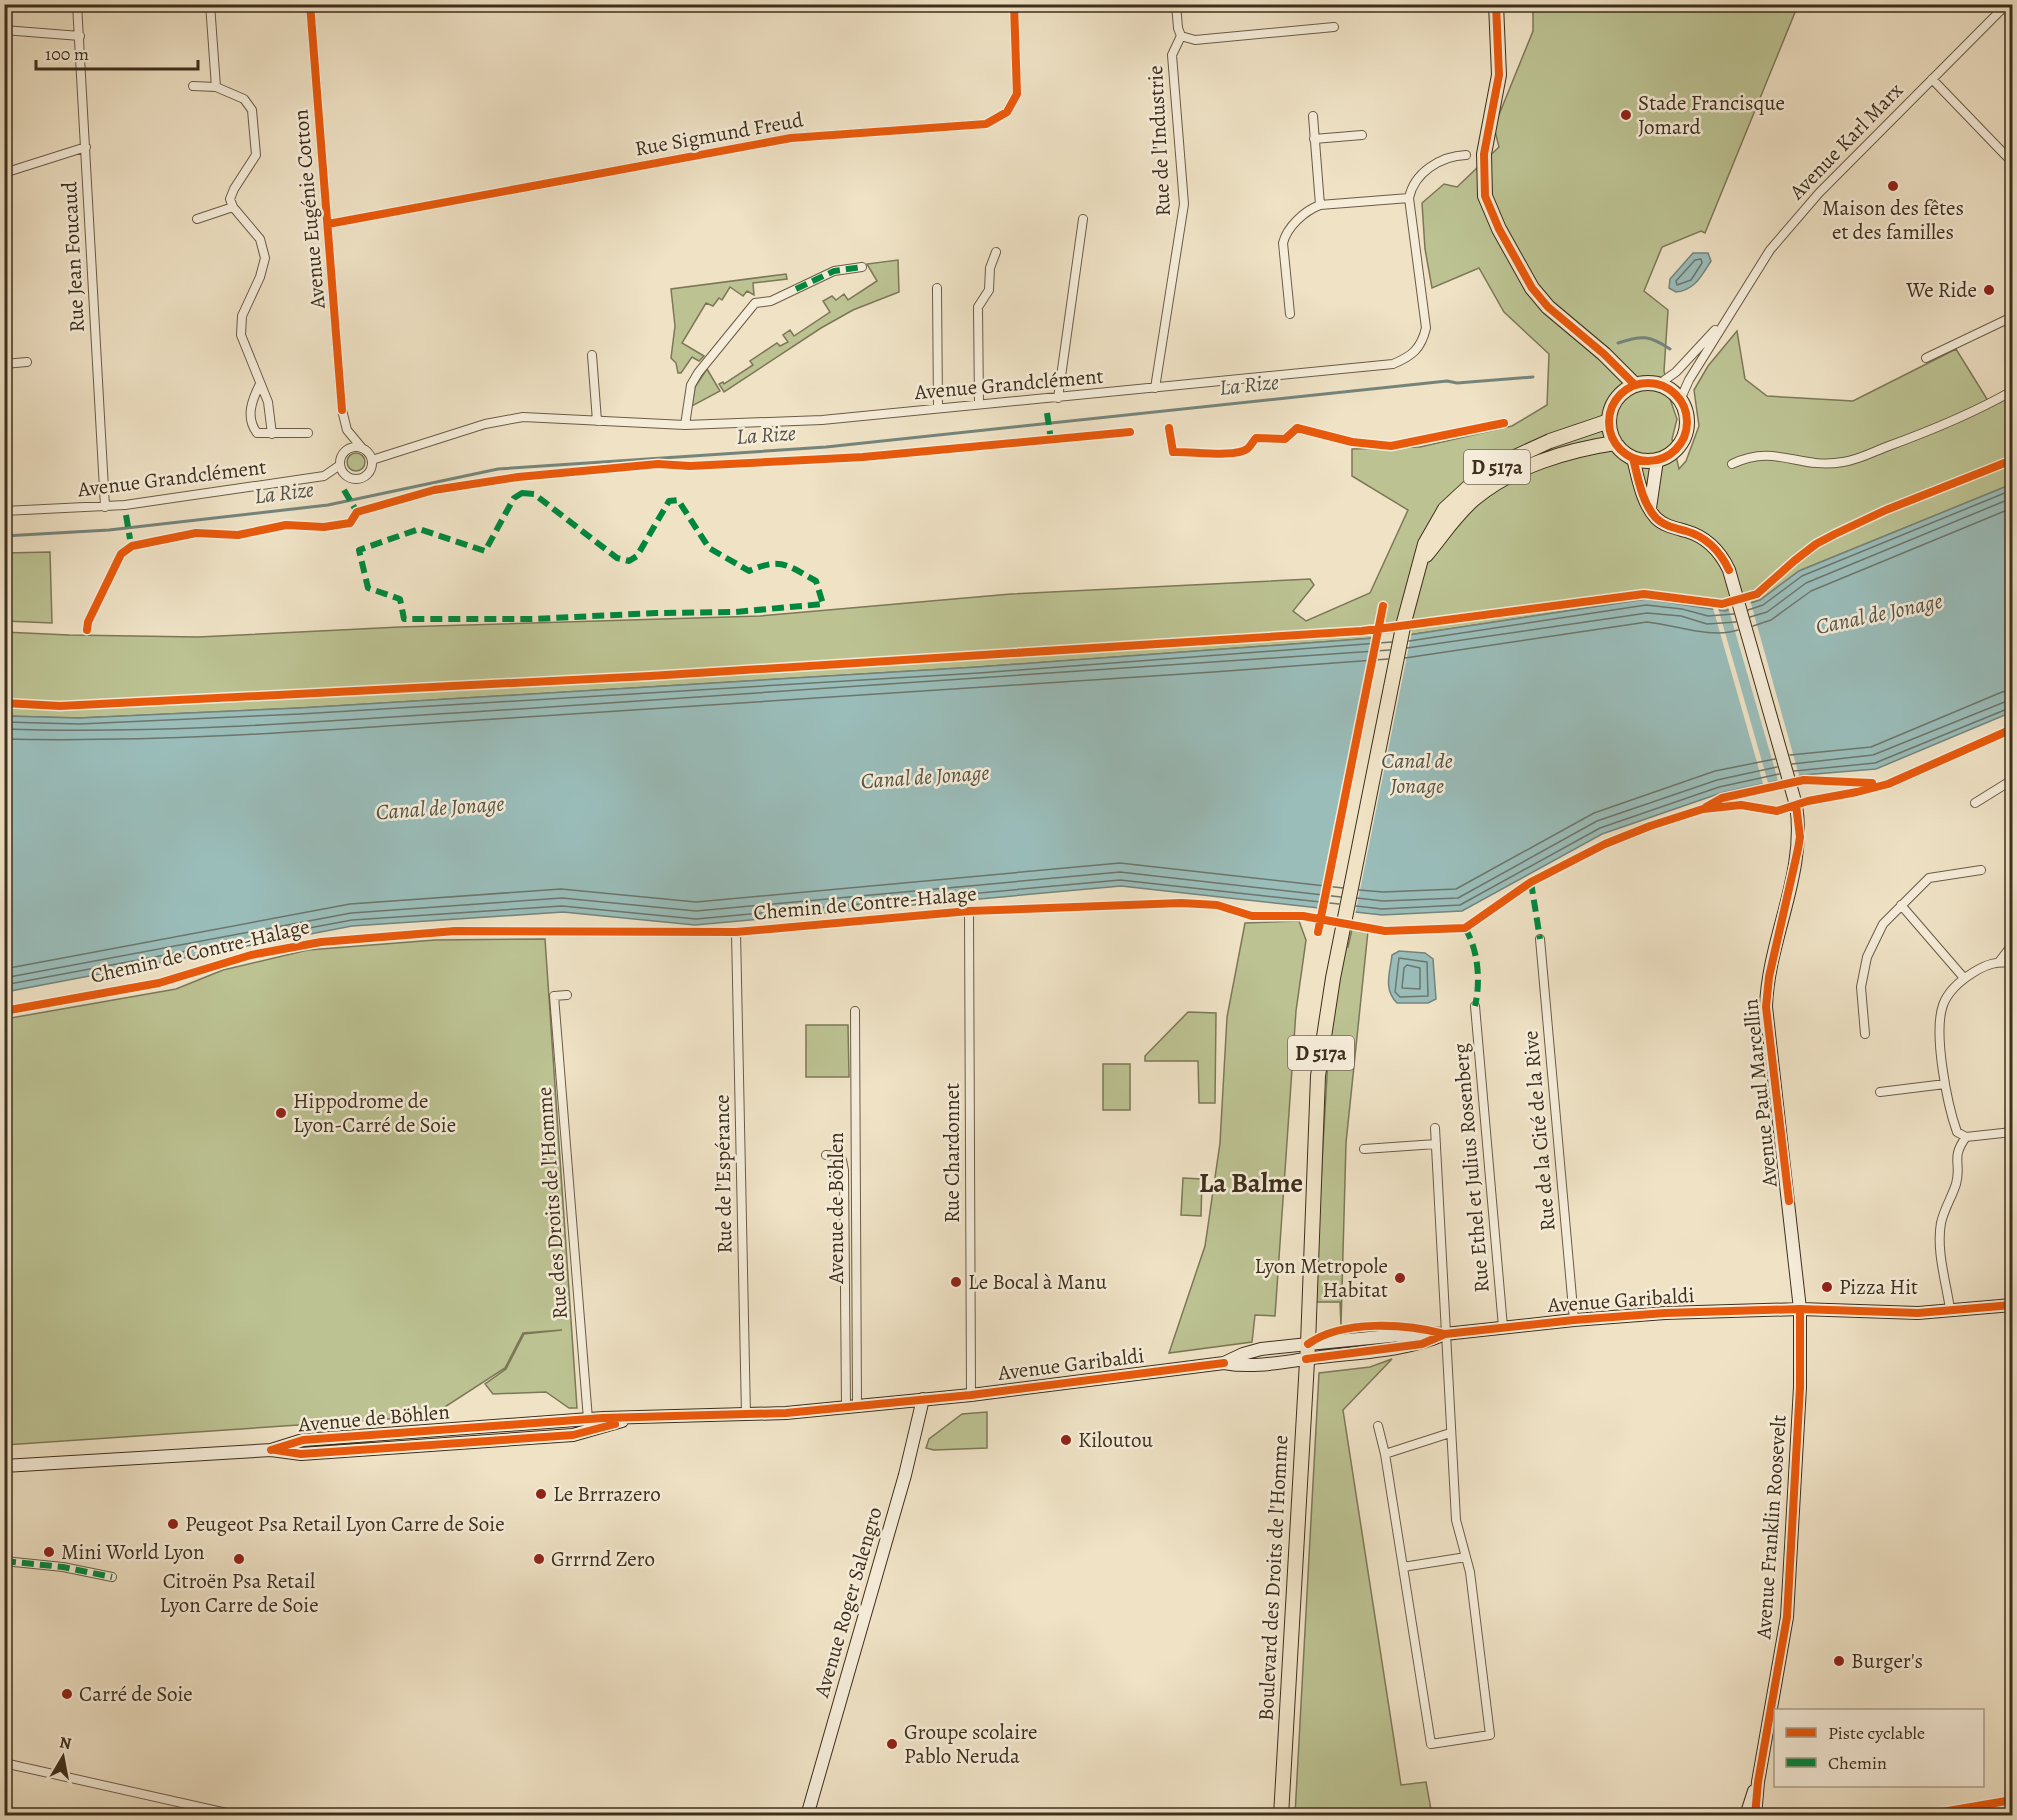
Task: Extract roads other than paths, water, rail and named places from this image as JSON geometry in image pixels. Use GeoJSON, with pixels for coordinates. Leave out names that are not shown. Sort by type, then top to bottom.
{"type":"FeatureCollection","features":[{"type":"Feature","properties":{"kind":"main road"},"geometry":{"type":"LineString","coordinates":[[1496,4],[1499,75],[1484,154],[1485,196],[1499,229],[1532,288],[1548,307],[1604,354],[1635,385]]}},
{"type":"Feature","properties":{"kind":"main road"},"geometry":{"type":"LineString","coordinates":[[1659,384],[1680,400],[1686,413],[1684,436],[1677,448],[1657,460],[1633,458],[1615,443],[1609,421],[1611,410],[1618,397],[1635,385],[1659,384]]}},
{"type":"Feature","properties":{"kind":"main road","name":"D 517a"},"geometry":{"type":"LineString","coordinates":[[1308,1344],[1318,1076],[1339,946],[1409,601],[1431,529],[1445,509],[1472,483],[1504,462],[1550,441],[1609,421]]}},
{"type":"Feature","properties":{"kind":"main road","name":"D 517a"},"geometry":{"type":"LineString","coordinates":[[1422,558],[1473,500],[1503,478],[1544,462],[1593,447],[1615,443]]}},
{"type":"Feature","properties":{"kind":"main road"},"geometry":{"type":"LineString","coordinates":[[1633,458],[1643,495],[1650,509]]}},
{"type":"Feature","properties":{"kind":"main road"},"geometry":{"type":"LineString","coordinates":[[1650,509],[1657,460]]}},
{"type":"Feature","properties":{"kind":"main road","name":"Avenue Paul Marcellin"},"geometry":{"type":"LineString","coordinates":[[1650,509],[1664,525],[1689,532],[1712,545],[1722,555],[1729,570],[1796,805],[1799,843],[1769,977],[1766,1007],[1800,1309]]}},
{"type":"Feature","properties":{"kind":"main road","name":"Avenue Garibaldi"},"geometry":{"type":"LineString","coordinates":[[923,1399],[1224,1363],[1252,1352],[1308,1344],[1421,1333],[1445,1334],[1665,1313],[1800,1309],[1918,1312],[2013,1305]]}},
{"type":"Feature","properties":{"kind":"main road","name":"Avenue Franklin Roosevelt"},"geometry":{"type":"LineString","coordinates":[[1755,1815],[1758,1782],[1787,1617],[1800,1387],[1800,1309]]}},
{"type":"Feature","properties":{"kind":"main road","name":"Avenue Garibaldi"},"geometry":{"type":"LineString","coordinates":[[1224,1363],[1246,1367],[1422,1344],[1445,1334]]}},
{"type":"Feature","properties":{"kind":"main road","name":"Boulevard des Droits de l'Homme"},"geometry":{"type":"LineString","coordinates":[[1281,1815],[1308,1344]]}},
{"type":"Feature","properties":{"kind":"main road","name":"Avenue de Böhlen"},"geometry":{"type":"LineString","coordinates":[[271,1450],[303,1440],[588,1419],[746,1415],[923,1399]]}},
{"type":"Feature","properties":{"kind":"main road","name":"Avenue Roger Salengro"},"geometry":{"type":"LineString","coordinates":[[807,1815],[905,1475],[923,1399]]}},
{"type":"Feature","properties":{"kind":"main road","name":"Avenue de Böhlen"},"geometry":{"type":"LineString","coordinates":[[4,1466],[271,1450],[302,1454],[573,1435],[609,1427],[626,1419]]}},
{"type":"Feature","properties":{"kind":"main road","name":"Avenue de Böhlen"},"geometry":{"type":"LineString","coordinates":[[544,1437],[574,1428],[574,1421]]}},
{"type":"Feature","properties":{"kind":"main road","name":"Avenue Franklin Roosevelt"},"geometry":{"type":"LineString","coordinates":[[1746,1815],[1758,1782]]}},
{"type":"Feature","properties":{"kind":"street","name":"Rue Jean Foucaud"},"geometry":{"type":"LineString","coordinates":[[77,4],[105,507]]}},
{"type":"Feature","properties":{"kind":"street"},"geometry":{"type":"LineString","coordinates":[[210,4],[216,87]]}},
{"type":"Feature","properties":{"kind":"street","name":"Avenue Eugénie Cotton"},"geometry":{"type":"LineString","coordinates":[[310,4],[343,416],[346,430],[362,448]]}},
{"type":"Feature","properties":{"kind":"street","name":"Rue Sigmund Freud"},"geometry":{"type":"LineString","coordinates":[[328,224],[791,138],[986,124],[1007,112],[1017,94],[1014,4]]}},
{"type":"Feature","properties":{"kind":"street"},"geometry":{"type":"LineString","coordinates":[[1176,4],[1181,36],[1195,40],[1334,27]]}},
{"type":"Feature","properties":{"kind":"street","name":"Avenue Karl Marx"},"geometry":{"type":"LineString","coordinates":[[1680,400],[1770,250],[1819,193],[2007,4]]}},
{"type":"Feature","properties":{"kind":"street"},"geometry":{"type":"LineString","coordinates":[[4,30],[80,36]]}},
{"type":"Feature","properties":{"kind":"street","name":"Rue de l'Industrie"},"geometry":{"type":"LineString","coordinates":[[1155,388],[1184,204],[1172,55],[1181,36]]}},
{"type":"Feature","properties":{"kind":"street"},"geometry":{"type":"LineString","coordinates":[[1932,79],[2013,162]]}},
{"type":"Feature","properties":{"kind":"street"},"geometry":{"type":"LineString","coordinates":[[193,86],[216,87],[244,99],[252,110],[256,155],[230,199],[233,207],[260,239],[265,258],[260,277],[242,316],[241,335],[268,402],[272,434]]}},
{"type":"Feature","properties":{"kind":"street"},"geometry":{"type":"LineString","coordinates":[[1313,116],[1320,205]]}},
{"type":"Feature","properties":{"kind":"street"},"geometry":{"type":"LineString","coordinates":[[1314,139],[1362,135]]}},
{"type":"Feature","properties":{"kind":"street"},"geometry":{"type":"LineString","coordinates":[[4,173],[86,147]]}},
{"type":"Feature","properties":{"kind":"street"},"geometry":{"type":"LineString","coordinates":[[1290,314],[1282,243],[1285,234],[1309,209],[1320,205],[1409,198],[1418,176],[1442,161],[1466,154]]}},
{"type":"Feature","properties":{"kind":"street","name":"Avenue Grandclément"},"geometry":{"type":"LineString","coordinates":[[372,460],[496,421],[523,417],[685,425],[822,420],[1393,364],[1412,356],[1423,343],[1426,328],[1409,198]]}},
{"type":"Feature","properties":{"kind":"street"},"geometry":{"type":"LineString","coordinates":[[197,219],[233,207]]}},
{"type":"Feature","properties":{"kind":"street"},"geometry":{"type":"LineString","coordinates":[[1058,398],[1083,219]]}},
{"type":"Feature","properties":{"kind":"street"},"geometry":{"type":"LineString","coordinates":[[979,404],[978,307],[989,290],[990,268],[996,252]]}},
{"type":"Feature","properties":{"kind":"street"},"geometry":{"type":"LineString","coordinates":[[685,425],[691,385],[698,373],[755,303],[771,301],[834,271],[862,267]]}},
{"type":"Feature","properties":{"kind":"street"},"geometry":{"type":"LineString","coordinates":[[937,288],[938,408]]}},
{"type":"Feature","properties":{"kind":"street","name":"Avenue Karl Marx"},"geometry":{"type":"LineString","coordinates":[[1659,384],[1676,372],[1728,317]]}},
{"type":"Feature","properties":{"kind":"street"},"geometry":{"type":"LineString","coordinates":[[1926,358],[2013,317]]}},
{"type":"Feature","properties":{"kind":"street"},"geometry":{"type":"LineString","coordinates":[[592,355],[597,421]]}},
{"type":"Feature","properties":{"kind":"street"},"geometry":{"type":"LineString","coordinates":[[4,364],[27,362]]}},
{"type":"Feature","properties":{"kind":"street"},"geometry":{"type":"LineString","coordinates":[[260,384],[250,403],[253,427],[257,433],[308,433]]}},
{"type":"Feature","properties":{"kind":"street"},"geometry":{"type":"LineString","coordinates":[[1731,464],[1750,455],[1768,454],[1815,464],[1844,462],[1936,429],[2013,392]]}},
{"type":"Feature","properties":{"kind":"street"},"geometry":{"type":"LineString","coordinates":[[362,448],[372,460],[370,470],[357,479],[346,476],[340,465],[340,459],[346,450],[362,448]]}},
{"type":"Feature","properties":{"kind":"street","name":"Avenue Grandclément"},"geometry":{"type":"LineString","coordinates":[[4,511],[105,507],[324,476],[340,465]]}},
{"type":"Feature","properties":{"kind":"street"},"geometry":{"type":"LineString","coordinates":[[1975,803],[2013,780]]}},
{"type":"Feature","properties":{"kind":"street"},"geometry":{"type":"LineString","coordinates":[[1865,1034],[1861,987],[1866,957],[1883,924],[1929,878],[1981,870]]}},
{"type":"Feature","properties":{"kind":"street"},"geometry":{"type":"LineString","coordinates":[[1901,905],[1964,978]]}},
{"type":"Feature","properties":{"kind":"street","name":"Rue Chardonnet"},"geometry":{"type":"LineString","coordinates":[[969,911],[971,1395]]}},
{"type":"Feature","properties":{"kind":"street","name":"Rue de l'Espérance"},"geometry":{"type":"LineString","coordinates":[[736,932],[746,1415]]}},
{"type":"Feature","properties":{"kind":"street","name":"Rue de la Cité de la Rive"},"geometry":{"type":"LineString","coordinates":[[1540,939],[1574,1320]]}},
{"type":"Feature","properties":{"kind":"street"},"geometry":{"type":"LineString","coordinates":[[1999,962],[2013,945]]}},
{"type":"Feature","properties":{"kind":"street"},"geometry":{"type":"LineString","coordinates":[[1950,1310],[1939,1242],[1944,1212],[1956,1184],[1957,1132],[1945,1084],[1940,1020],[1942,1007],[1947,996],[1964,978],[1984,966],[1999,962],[2013,963]]}},
{"type":"Feature","properties":{"kind":"street","name":"Rue des Droits de l'Homme"},"geometry":{"type":"LineString","coordinates":[[567,996],[554,996],[588,1419]]}},
{"type":"Feature","properties":{"kind":"street","name":"Rue Ethel et Julius Rosenberg"},"geometry":{"type":"LineString","coordinates":[[1475,1006],[1503,1327]]}},
{"type":"Feature","properties":{"kind":"street","name":"Avenue de Böhlen"},"geometry":{"type":"LineString","coordinates":[[851,1406],[855,1011]]}},
{"type":"Feature","properties":{"kind":"street"},"geometry":{"type":"LineString","coordinates":[[1881,1092],[1945,1084]]}},
{"type":"Feature","properties":{"kind":"street"},"geometry":{"type":"LineString","coordinates":[[1378,1426],[1385,1454],[1431,1744],[1490,1736],[1466,1557],[1456,1520],[1435,1128]]}},
{"type":"Feature","properties":{"kind":"street"},"geometry":{"type":"LineString","coordinates":[[1957,1132],[1966,1137],[2013,1132]]}},
{"type":"Feature","properties":{"kind":"street"},"geometry":{"type":"LineString","coordinates":[[1956,1150],[1966,1137]]}},
{"type":"Feature","properties":{"kind":"street"},"geometry":{"type":"LineString","coordinates":[[1364,1149],[1436,1144]]}},
{"type":"Feature","properties":{"kind":"street"},"geometry":{"type":"LineString","coordinates":[[826,1155],[838,1156],[842,1160],[844,1170],[851,1406]]}},
{"type":"Feature","properties":{"kind":"street"},"geometry":{"type":"LineString","coordinates":[[1385,1454],[1450,1433]]}},
{"type":"Feature","properties":{"kind":"street"},"geometry":{"type":"LineString","coordinates":[[1403,1567],[1466,1557]]}},
{"type":"Feature","properties":{"kind":"street"},"geometry":{"type":"LineString","coordinates":[[4,1561],[63,1567],[112,1577]]}},
{"type":"Feature","properties":{"kind":"street"},"geometry":{"type":"LineString","coordinates":[[4,1763],[240,1815]]}},
{"type":"Feature","properties":{"kind":"water"},"geometry":{"type":"Polygon","coordinates":[[[1693,253],[1708,253],[1711,261],[1693,285],[1676,292],[1669,288],[1670,279],[1693,253]]]}},
{"type":"Feature","properties":{"kind":"water","name":"Canal de Jonage"},"geometry":{"type":"Polygon","coordinates":[[[2012,484],[2012,712],[1876,769],[1803,775],[1721,793],[1602,834],[1462,911],[1382,915],[1121,886],[695,925],[563,912],[352,926],[5,992],[5,716],[79,718],[300,708],[978,667],[1402,636],[1646,599],[1725,611],[1760,600],[1799,571],[2012,484]]]}},
{"type":"Feature","properties":{"kind":"water"},"geometry":{"type":"Polygon","coordinates":[[[1399,951],[1425,953],[1433,959],[1436,999],[1428,1003],[1397,1003],[1393,998],[1389,986],[1389,974],[1392,955],[1399,951]]]}},
{"type":"Feature","properties":{"kind":"waterway","name":"La Rize"},"geometry":{"type":"LineString","coordinates":[[1618,343],[1645,338],[1670,349]]}},
{"type":"Feature","properties":{"kind":"waterway","name":"La Rize"},"geometry":{"type":"LineString","coordinates":[[4,536],[109,530],[328,505],[498,469],[826,447],[1447,381],[1457,383],[1533,377]]}},
{"type":"Feature","properties":{"kind":"tram line"},"geometry":{"type":"LineString","coordinates":[[1969,1816],[2012,1808]]}},
{"type":"Feature","properties":{"kind":"place","name":"Stade Francisque Jomard"},"geometry":{"type":"Point","coordinates":[1626,115]}},
{"type":"Feature","properties":{"kind":"place","name":"Maison des fêtes et des familles"},"geometry":{"type":"Point","coordinates":[1893,186]}},
{"type":"Feature","properties":{"kind":"place","name":"We Ride"},"geometry":{"type":"Point","coordinates":[1989,290]}},
{"type":"Feature","properties":{"kind":"place","name":"Hippodrome de Lyon-Carré de Soie"},"geometry":{"type":"Point","coordinates":[281,1113]}},
{"type":"Feature","properties":{"kind":"place","name":"Lyon Metropole Habitat"},"geometry":{"type":"Point","coordinates":[1400,1278]}},
{"type":"Feature","properties":{"kind":"place","name":"Le Bocal à Manu"},"geometry":{"type":"Point","coordinates":[956,1282]}},
{"type":"Feature","properties":{"kind":"place","name":"Pizza Hit"},"geometry":{"type":"Point","coordinates":[1827,1287]}},
{"type":"Feature","properties":{"kind":"place","name":"Kiloutou"},"geometry":{"type":"Point","coordinates":[1066,1440]}},
{"type":"Feature","properties":{"kind":"place","name":"Le Brrrazero"},"geometry":{"type":"Point","coordinates":[541,1494]}},
{"type":"Feature","properties":{"kind":"place","name":"Peugeot Psa Retail Lyon Carre de Soie"},"geometry":{"type":"Point","coordinates":[173,1524]}},
{"type":"Feature","properties":{"kind":"place","name":"Mini World Lyon"},"geometry":{"type":"Point","coordinates":[49,1552]}},
{"type":"Feature","properties":{"kind":"place","name":"Citroën Psa Retail Lyon Carre de Soie"},"geometry":{"type":"Point","coordinates":[239,1559]}},
{"type":"Feature","properties":{"kind":"place","name":"Grrrnd Zero"},"geometry":{"type":"Point","coordinates":[539,1559]}},
{"type":"Feature","properties":{"kind":"place","name":"Burger's"},"geometry":{"type":"Point","coordinates":[1839,1661]}},
{"type":"Feature","properties":{"kind":"place","name":"Carré de Soie"},"geometry":{"type":"Point","coordinates":[67,1694]}},
{"type":"Feature","properties":{"kind":"place","name":"Groupe scolaire Pablo Neruda"},"geometry":{"type":"Point","coordinates":[892,1744]}},
{"type":"Feature","properties":{"kind":"district","name":"La Balme"},"geometry":{"type":"Point","coordinates":[1251,1183]}}]}
